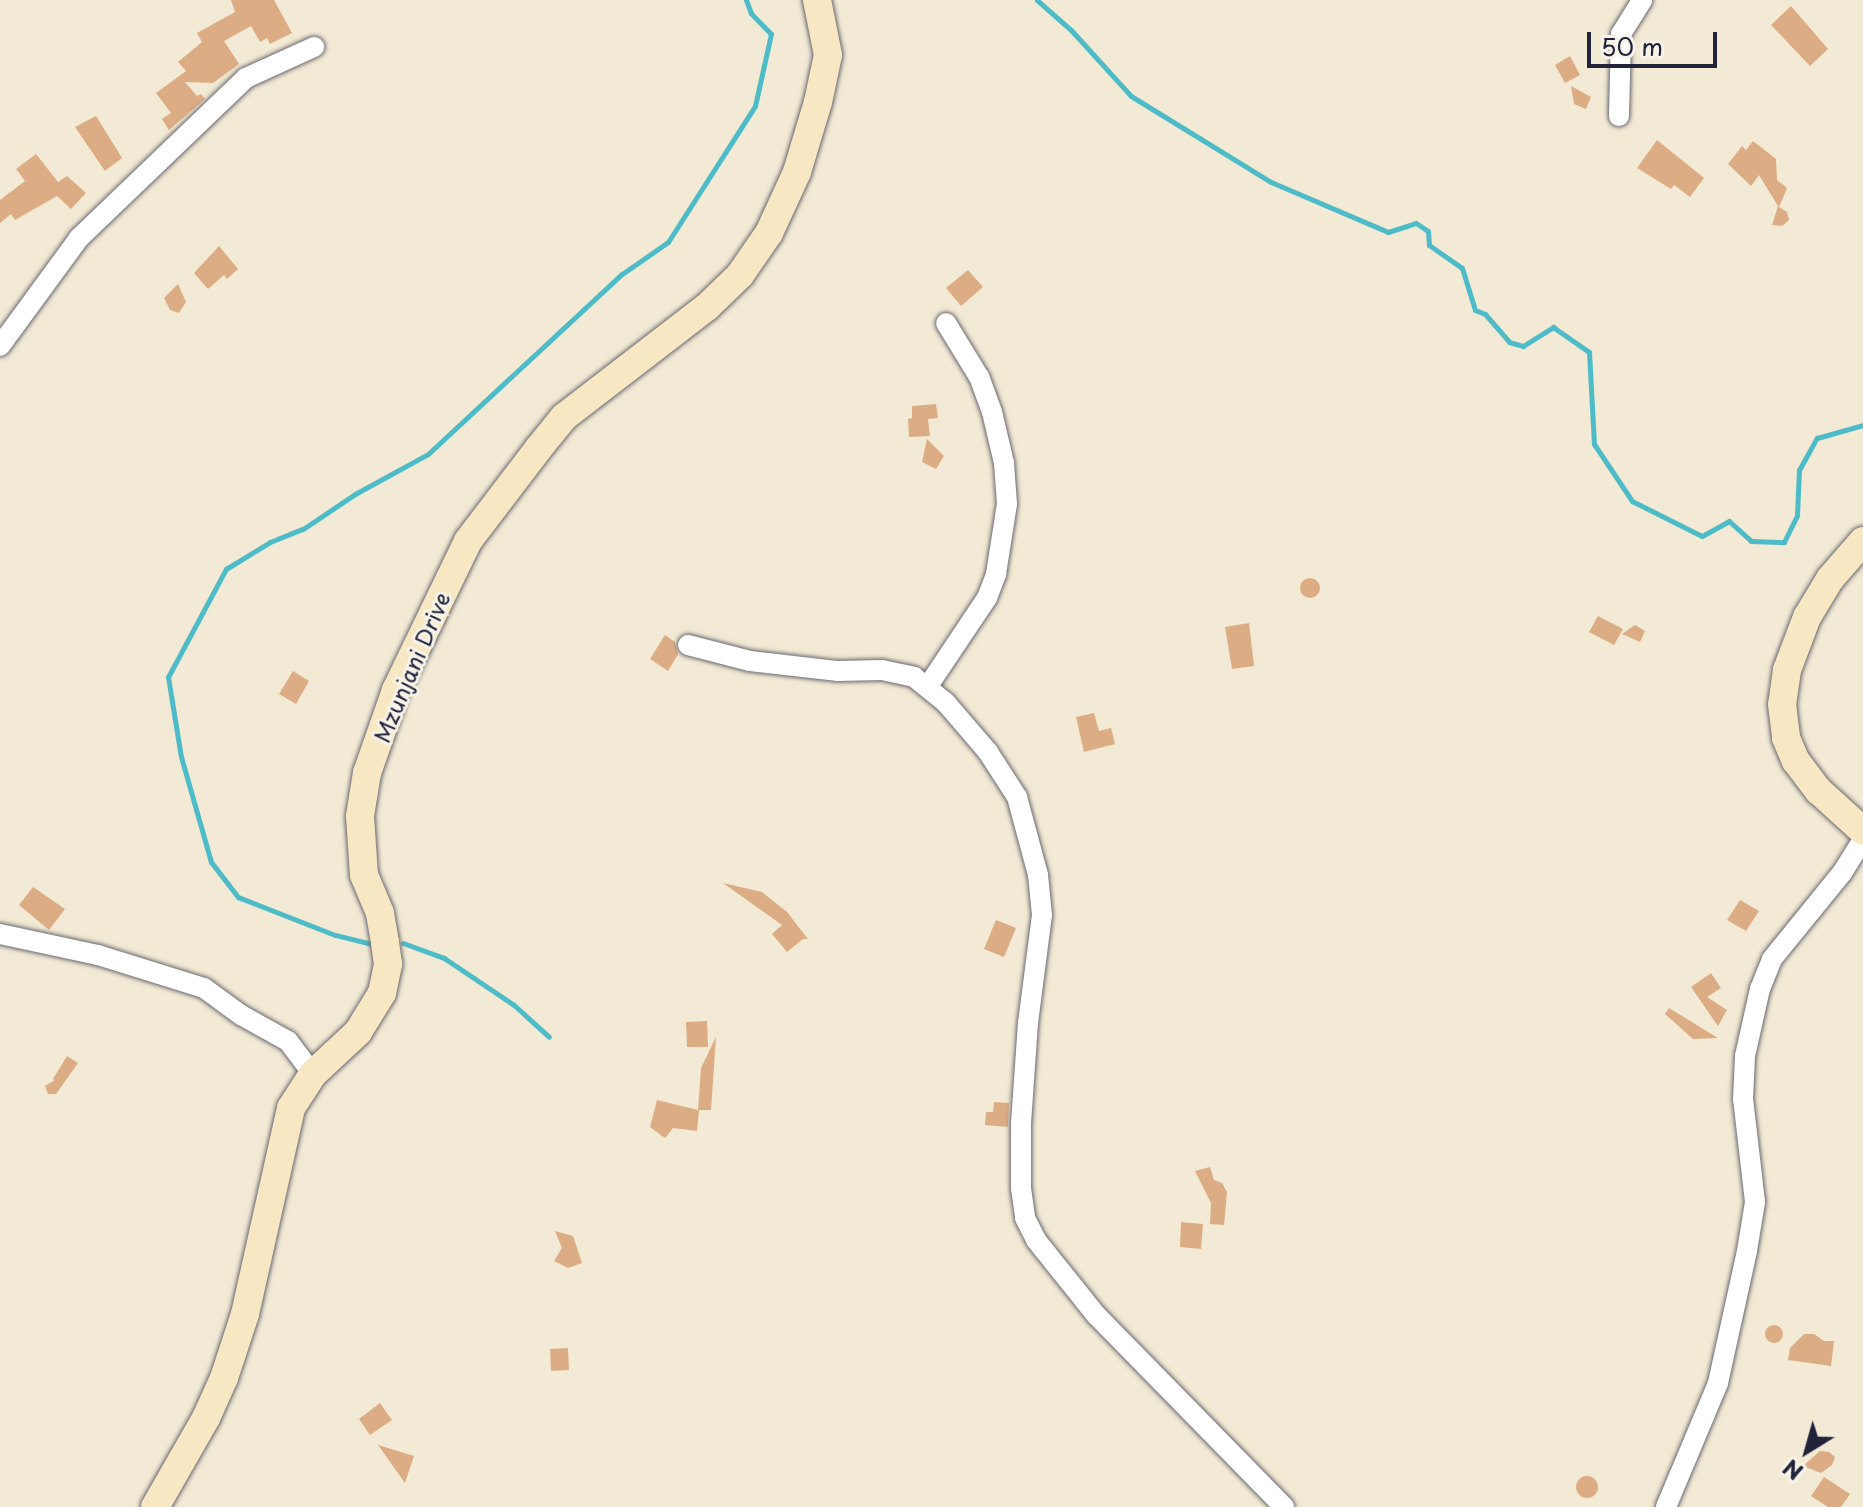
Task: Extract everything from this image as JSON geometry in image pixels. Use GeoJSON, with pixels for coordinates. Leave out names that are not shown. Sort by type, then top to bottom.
{"type":"FeatureCollection","features":[{"type":"Feature","properties":{"kind":"main road","name":"Mzunjani Drive"},"geometry":{"type":"LineString","coordinates":[[155,1507],[206,1418],[224,1378],[245,1314],[286,1122],[300,1091],[313,1074],[358,1032],[376,1006],[386,978],[380,913],[364,875],[360,816],[367,773],[396,690],[468,541],[564,417],[707,307],[740,275],[769,233],[797,172],[822,86],[828,55],[817,0]]}},
{"type":"Feature","properties":{"kind":"main road"},"geometry":{"type":"LineString","coordinates":[[1863,541],[1830,579],[1807,617],[1787,670],[1782,704],[1786,738],[1796,761],[1819,791],[1863,831]]}},
{"type":"Feature","properties":{"kind":"street"},"geometry":{"type":"LineString","coordinates":[[1619,116],[1617,58],[1621,34],[1642,0]]}},
{"type":"Feature","properties":{"kind":"street"},"geometry":{"type":"LineString","coordinates":[[0,346],[79,238],[246,78],[314,47]]}},
{"type":"Feature","properties":{"kind":"street"},"geometry":{"type":"LineString","coordinates":[[928,686],[987,598],[996,574],[1007,504],[1004,463],[992,412],[979,377],[946,323]]}},
{"type":"Feature","properties":{"kind":"street"},"geometry":{"type":"LineString","coordinates":[[688,645],[725,657],[794,667],[898,673],[914,677],[928,686],[988,752],[1017,797],[1038,875],[1042,915],[1028,1023],[1021,1124],[1021,1188],[1025,1218],[1036,1240],[1096,1315],[1284,1507]]}},
{"type":"Feature","properties":{"kind":"street"},"geometry":{"type":"LineString","coordinates":[[1666,1507],[1718,1383],[1747,1251],[1755,1202],[1743,1085],[1745,1056],[1760,989],[1772,959],[1842,873],[1863,839]]}},
{"type":"Feature","properties":{"kind":"street"},"geometry":{"type":"LineString","coordinates":[[0,934],[98,955],[204,988],[241,1015],[288,1041],[313,1074]]}},
{"type":"Feature","properties":{"kind":"building"},"geometry":{"type":"Polygon","coordinates":[[[231,0],[274,0],[292,33],[270,44],[267,38],[260,42],[251,26],[224,41],[239,64],[213,83],[185,82],[197,96],[201,94],[205,99],[169,130],[162,119],[171,113],[156,93],[186,71],[178,62],[202,42],[197,33],[235,12],[231,0]]]}},
{"type":"Feature","properties":{"kind":"building"},"geometry":{"type":"Polygon","coordinates":[[[1791,6],[1828,49],[1810,66],[1771,25],[1791,6]]]}},
{"type":"Feature","properties":{"kind":"building"},"geometry":{"type":"Polygon","coordinates":[[[1570,56],[1580,75],[1565,83],[1555,65],[1570,56]]]}},
{"type":"Feature","properties":{"kind":"building"},"geometry":{"type":"Polygon","coordinates":[[[1571,86],[1591,97],[1586,109],[1574,104],[1571,86]]]}},
{"type":"Feature","properties":{"kind":"building"},"geometry":{"type":"Polygon","coordinates":[[[96,116],[122,158],[105,171],[75,127],[96,116]]]}},
{"type":"Feature","properties":{"kind":"building"},"geometry":{"type":"Polygon","coordinates":[[[1657,140],[1704,178],[1690,197],[1674,185],[1671,189],[1637,168],[1657,140]]]}},
{"type":"Feature","properties":{"kind":"building"},"geometry":{"type":"Polygon","coordinates":[[[1753,141],[1776,159],[1777,180],[1787,188],[1779,207],[1787,212],[1789,220],[1782,226],[1772,225],[1778,206],[1759,175],[1751,186],[1728,164],[1742,146],[1746,150],[1753,141]]]}},
{"type":"Feature","properties":{"kind":"building"},"geometry":{"type":"Polygon","coordinates":[[[36,154],[58,182],[67,176],[86,193],[71,209],[57,196],[15,220],[11,214],[0,223],[0,200],[25,181],[16,169],[36,154]]]}},
{"type":"Feature","properties":{"kind":"building"},"geometry":{"type":"Polygon","coordinates":[[[219,246],[238,269],[227,279],[224,275],[208,289],[194,273],[219,246]]]}},
{"type":"Feature","properties":{"kind":"building"},"geometry":{"type":"Polygon","coordinates":[[[968,270],[983,287],[961,306],[946,288],[968,270]]]}},
{"type":"Feature","properties":{"kind":"building"},"geometry":{"type":"Polygon","coordinates":[[[178,284],[186,302],[179,313],[170,310],[164,298],[178,284]]]}},
{"type":"Feature","properties":{"kind":"building"},"geometry":{"type":"Polygon","coordinates":[[[936,404],[938,418],[928,419],[930,436],[909,437],[908,419],[912,418],[912,406],[936,404]]]}},
{"type":"Feature","properties":{"kind":"building"},"geometry":{"type":"Polygon","coordinates":[[[927,439],[944,456],[936,469],[922,462],[927,439]]]}},
{"type":"Feature","properties":{"kind":"building"},"geometry":{"type":"Polygon","coordinates":[[[1306,578],[1314,578],[1320,588],[1314,598],[1306,598],[1300,592],[1300,584],[1306,578]]]}},
{"type":"Feature","properties":{"kind":"building"},"geometry":{"type":"Polygon","coordinates":[[[1598,616],[1623,629],[1614,645],[1589,632],[1598,616]]]}},
{"type":"Feature","properties":{"kind":"building"},"geometry":{"type":"Polygon","coordinates":[[[1249,623],[1254,666],[1232,669],[1225,627],[1249,623]]]}},
{"type":"Feature","properties":{"kind":"building"},"geometry":{"type":"Polygon","coordinates":[[[1635,625],[1645,631],[1640,642],[1622,634],[1635,625]]]}},
{"type":"Feature","properties":{"kind":"building"},"geometry":{"type":"Polygon","coordinates":[[[665,635],[675,642],[678,654],[668,671],[650,659],[665,635]]]}},
{"type":"Feature","properties":{"kind":"building"},"geometry":{"type":"Polygon","coordinates":[[[293,671],[309,681],[296,704],[279,694],[293,671]]]}},
{"type":"Feature","properties":{"kind":"building"},"geometry":{"type":"Polygon","coordinates":[[[1094,713],[1099,731],[1111,728],[1115,744],[1084,752],[1076,717],[1094,713]]]}},
{"type":"Feature","properties":{"kind":"building"},"geometry":{"type":"Polygon","coordinates":[[[723,883],[762,892],[787,912],[808,939],[803,939],[787,952],[772,934],[782,925],[723,883]]]}},
{"type":"Feature","properties":{"kind":"building"},"geometry":{"type":"Polygon","coordinates":[[[33,887],[65,909],[49,930],[19,905],[33,887]]]}},
{"type":"Feature","properties":{"kind":"building"},"geometry":{"type":"Polygon","coordinates":[[[1740,900],[1759,911],[1746,931],[1727,920],[1740,900]]]}},
{"type":"Feature","properties":{"kind":"building"},"geometry":{"type":"Polygon","coordinates":[[[996,920],[1016,928],[1004,957],[984,949],[996,920]]]}},
{"type":"Feature","properties":{"kind":"building"},"geometry":{"type":"Polygon","coordinates":[[[1711,973],[1721,988],[1707,997],[1727,1010],[1718,1026],[1691,987],[1711,973]]]}},
{"type":"Feature","properties":{"kind":"building"},"geometry":{"type":"Polygon","coordinates":[[[1669,1008],[1718,1038],[1693,1039],[1665,1014],[1669,1008]]]}},
{"type":"Feature","properties":{"kind":"building"},"geometry":{"type":"Polygon","coordinates":[[[707,1021],[708,1047],[687,1047],[686,1022],[707,1021]]]}},
{"type":"Feature","properties":{"kind":"building"},"geometry":{"type":"Polygon","coordinates":[[[716,1037],[711,1110],[699,1110],[697,1131],[673,1128],[665,1138],[650,1127],[657,1100],[698,1110],[701,1068],[716,1037]]]}},
{"type":"Feature","properties":{"kind":"building"},"geometry":{"type":"Polygon","coordinates":[[[67,1056],[78,1063],[56,1094],[48,1094],[45,1086],[55,1080],[67,1056]]]}},
{"type":"Feature","properties":{"kind":"building"},"geometry":{"type":"Polygon","coordinates":[[[994,1102],[1009,1103],[1008,1127],[985,1125],[986,1112],[993,1112],[994,1102]]]}},
{"type":"Feature","properties":{"kind":"building"},"geometry":{"type":"Polygon","coordinates":[[[1210,1167],[1214,1180],[1222,1183],[1227,1192],[1224,1225],[1210,1224],[1211,1203],[1195,1171],[1210,1167]]]}},
{"type":"Feature","properties":{"kind":"building"},"geometry":{"type":"Polygon","coordinates":[[[1181,1222],[1203,1224],[1201,1249],[1180,1247],[1181,1222]]]}},
{"type":"Feature","properties":{"kind":"building"},"geometry":{"type":"Polygon","coordinates":[[[555,1231],[573,1236],[582,1263],[568,1268],[554,1261],[562,1248],[555,1231]]]}},
{"type":"Feature","properties":{"kind":"building"},"geometry":{"type":"Polygon","coordinates":[[[1774,1325],[1783,1334],[1774,1343],[1765,1334],[1774,1325]]]}},
{"type":"Feature","properties":{"kind":"building"},"geometry":{"type":"Polygon","coordinates":[[[1804,1334],[1834,1341],[1831,1366],[1788,1360],[1790,1348],[1804,1334]]]}},
{"type":"Feature","properties":{"kind":"building"},"geometry":{"type":"Polygon","coordinates":[[[568,1348],[569,1370],[551,1371],[550,1349],[568,1348]]]}},
{"type":"Feature","properties":{"kind":"building"},"geometry":{"type":"Polygon","coordinates":[[[380,1403],[392,1420],[370,1435],[359,1419],[380,1403]]]}},
{"type":"Feature","properties":{"kind":"building"},"geometry":{"type":"Polygon","coordinates":[[[378,1445],[414,1456],[405,1483],[378,1445]]]}},
{"type":"Feature","properties":{"kind":"building"},"geometry":{"type":"Polygon","coordinates":[[[1820,1451],[1829,1452],[1835,1457],[1832,1465],[1821,1473],[1803,1466],[1820,1451]]]}},
{"type":"Feature","properties":{"kind":"building"},"geometry":{"type":"Polygon","coordinates":[[[1587,1476],[1595,1479],[1598,1487],[1595,1495],[1587,1498],[1579,1495],[1576,1487],[1579,1479],[1587,1476]]]}},
{"type":"Feature","properties":{"kind":"building"},"geometry":{"type":"Polygon","coordinates":[[[1824,1477],[1850,1494],[1841,1507],[1828,1507],[1811,1496],[1824,1477]]]}},
{"type":"Feature","properties":{"kind":"waterway"},"geometry":{"type":"LineString","coordinates":[[372,944],[335,935],[238,897],[211,862],[181,757],[168,677],[226,569],[270,542],[303,529],[355,494],[428,454],[622,274],[668,242],[755,106],[771,34],[751,13],[746,0]]}},
{"type":"Feature","properties":{"kind":"waterway"},"geometry":{"type":"LineString","coordinates":[[1037,0],[1071,30],[1131,96],[1271,182],[1388,232],[1416,223],[1428,231],[1429,245],[1462,268],[1475,310],[1485,314],[1509,342],[1523,346],[1553,327],[1589,352],[1594,444],[1632,501],[1702,536],[1729,521],[1751,541],[1784,542],[1797,515],[1799,470],[1817,438],[1863,425]]}},
{"type":"Feature","properties":{"kind":"waterway"},"geometry":{"type":"LineString","coordinates":[[403,943],[444,958],[514,1005],[549,1037]]}}]}
